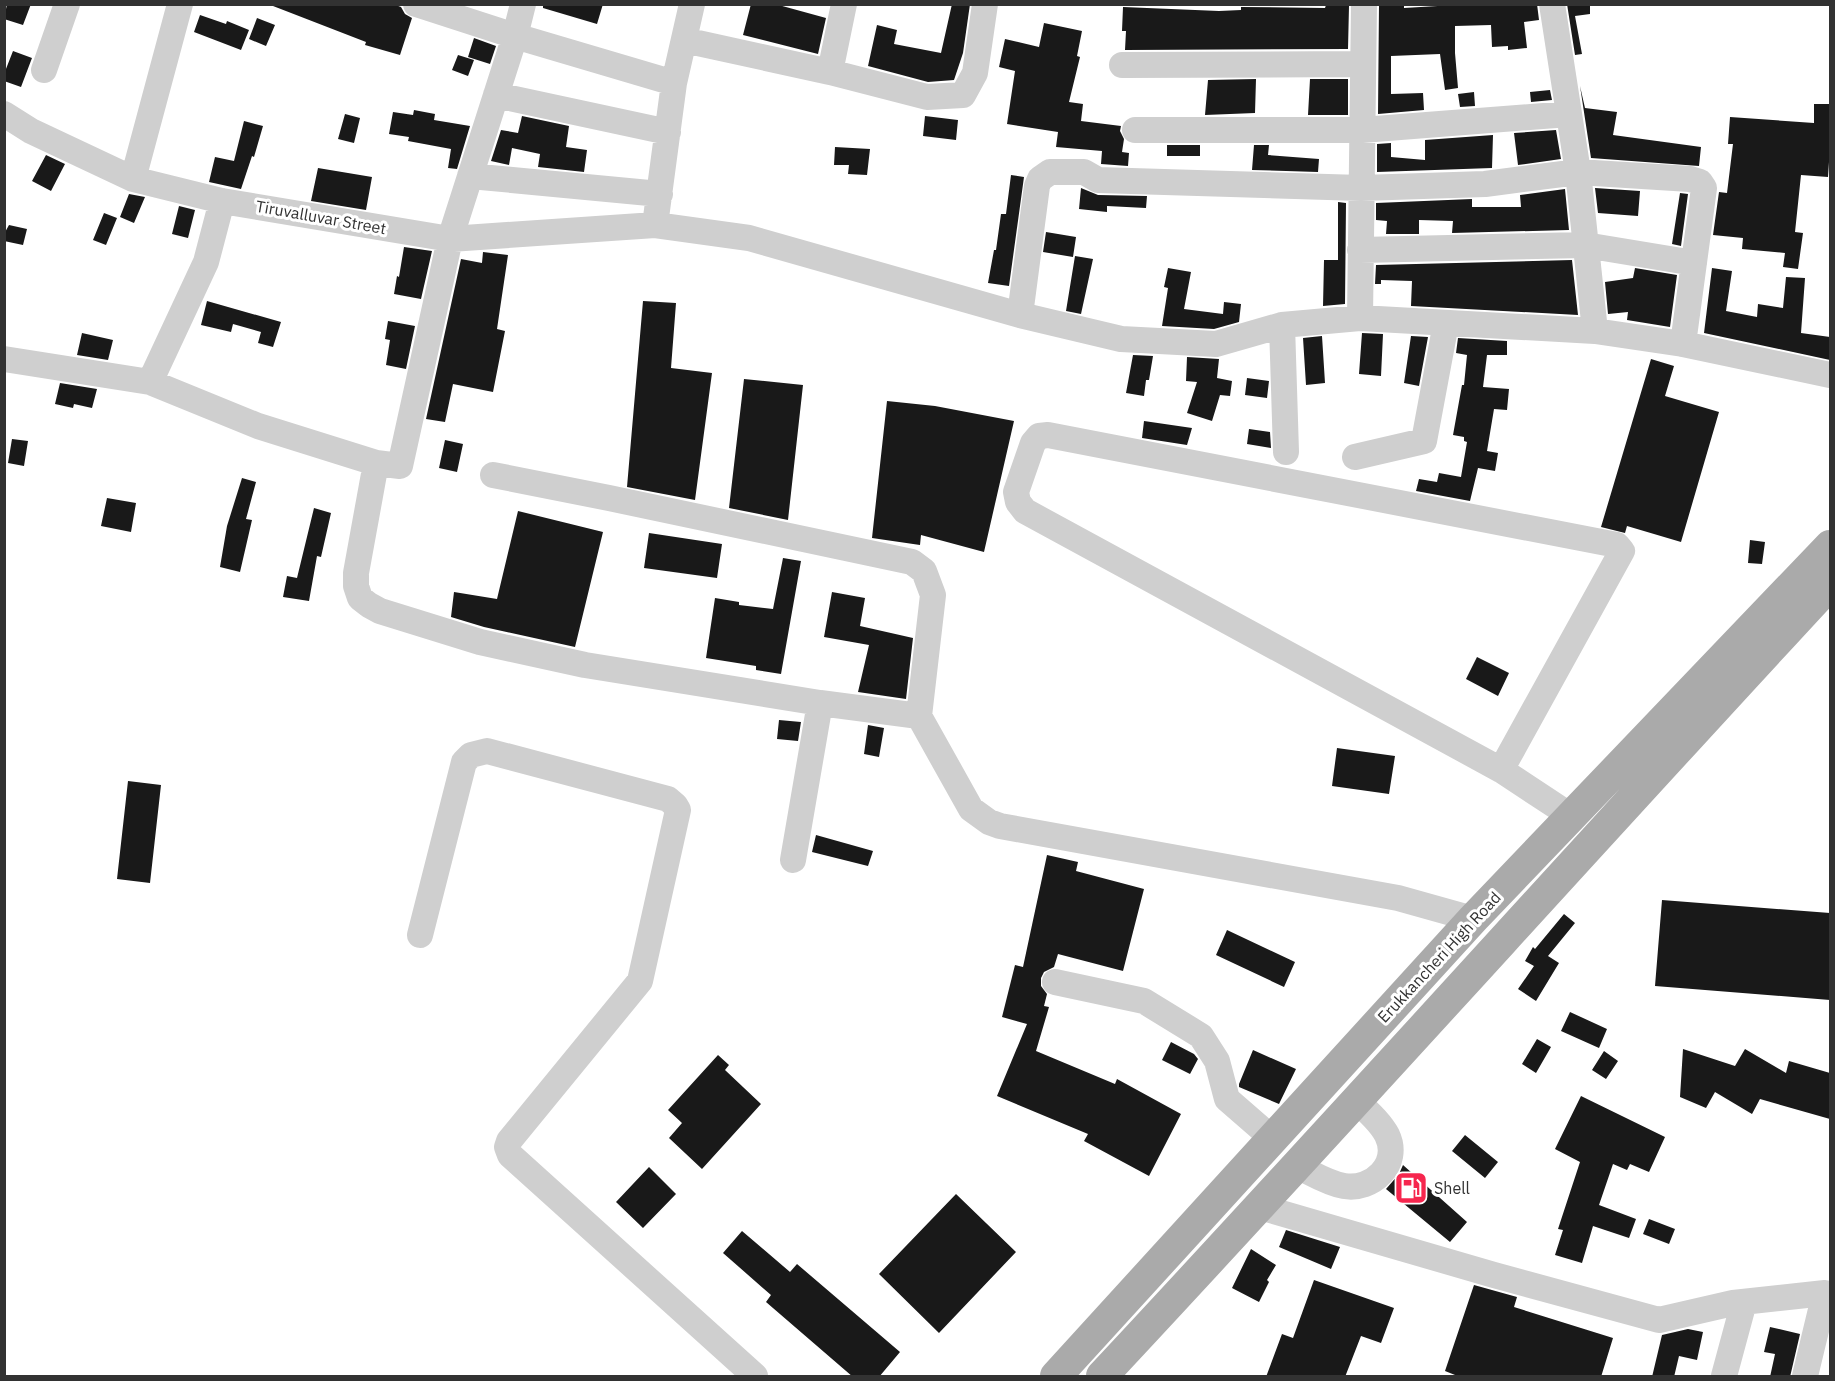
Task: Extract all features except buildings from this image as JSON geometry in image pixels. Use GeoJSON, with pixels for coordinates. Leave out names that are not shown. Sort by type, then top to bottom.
{"type":"FeatureCollection","features":[{"type":"Feature","properties":{"kind":"main road","name":"Erukkancheri High Road"},"geometry":{"type":"LineString","coordinates":[[1056,1377],[1473,919],[1571,816],[1648,758],[1830,546]]}},
{"type":"Feature","properties":{"kind":"main road"},"geometry":{"type":"LineString","coordinates":[[1102,1377],[1356,1101],[1648,758],[1830,584]]}},
{"type":"Feature","properties":{"kind":"street"},"geometry":{"type":"LineString","coordinates":[[44,70],[67,4]]}},
{"type":"Feature","properties":{"kind":"street"},"geometry":{"type":"LineString","coordinates":[[133,179],[180,4]]}},
{"type":"Feature","properties":{"kind":"street"},"geometry":{"type":"LineString","coordinates":[[416,4],[674,83]]}},
{"type":"Feature","properties":{"kind":"street"},"geometry":{"type":"LineString","coordinates":[[4,359],[150,382],[258,426],[376,463],[400,466],[450,239],[515,36],[523,4]]}},
{"type":"Feature","properties":{"kind":"street"},"geometry":{"type":"LineString","coordinates":[[655,225],[674,83],[692,4]]}},
{"type":"Feature","properties":{"kind":"street"},"geometry":{"type":"LineString","coordinates":[[830,72],[844,4]]}},
{"type":"Feature","properties":{"kind":"street"},"geometry":{"type":"LineString","coordinates":[[684,40],[830,72],[927,97],[963,95],[975,73],[985,4]]}},
{"type":"Feature","properties":{"kind":"street"},"geometry":{"type":"LineString","coordinates":[[1360,318],[1364,4]]}},
{"type":"Feature","properties":{"kind":"street"},"geometry":{"type":"LineString","coordinates":[[1552,4],[1578,172],[1595,331]]}},
{"type":"Feature","properties":{"kind":"street"},"geometry":{"type":"LineString","coordinates":[[1122,65],[1363,64]]}},
{"type":"Feature","properties":{"kind":"street"},"geometry":{"type":"LineString","coordinates":[[496,94],[668,132]]}},
{"type":"Feature","properties":{"kind":"street","name":"Tiruvalluvar Street"},"geometry":{"type":"LineString","coordinates":[[4,114],[31,130],[133,179],[222,201],[450,239],[655,225],[749,237],[1020,315],[1121,339],[1216,344],[1282,325],[1360,318],[1595,331],[1683,344],[1830,375]]}},
{"type":"Feature","properties":{"kind":"street"},"geometry":{"type":"LineString","coordinates":[[1135,130],[1362,130],[1569,114]]}},
{"type":"Feature","properties":{"kind":"street"},"geometry":{"type":"LineString","coordinates":[[1020,315],[1037,186],[1040,179],[1050,172],[1084,172],[1098,180],[1361,188],[1485,184],[1578,172],[1690,179],[1700,182],[1704,188],[1683,344]]}},
{"type":"Feature","properties":{"kind":"street"},"geometry":{"type":"LineString","coordinates":[[470,176],[660,194]]}},
{"type":"Feature","properties":{"kind":"street"},"geometry":{"type":"LineString","coordinates":[[150,382],[206,262],[222,201]]}},
{"type":"Feature","properties":{"kind":"street"},"geometry":{"type":"LineString","coordinates":[[1360,250],[1585,245],[1694,263]]}},
{"type":"Feature","properties":{"kind":"street"},"geometry":{"type":"LineString","coordinates":[[1355,457],[1424,441],[1446,323]]}},
{"type":"Feature","properties":{"kind":"street"},"geometry":{"type":"LineString","coordinates":[[1282,325],[1287,452]]}},
{"type":"Feature","properties":{"kind":"street"},"geometry":{"type":"LineString","coordinates":[[1501,770],[1622,551],[1617,545],[1048,435],[1039,436],[1033,442],[1016,492],[1018,502],[1025,511],[1501,770],[1571,816]]}},
{"type":"Feature","properties":{"kind":"street"},"geometry":{"type":"LineString","coordinates":[[376,463],[356,573],[356,586],[360,598],[374,608],[480,642],[585,665],[820,703],[919,716]]}},
{"type":"Feature","properties":{"kind":"street"},"geometry":{"type":"LineString","coordinates":[[493,475],[912,562],[924,571],[933,595],[919,716],[971,809],[989,822],[1000,826],[1398,898],[1473,919]]}},
{"type":"Feature","properties":{"kind":"street"},"geometry":{"type":"LineString","coordinates":[[793,860],[820,703]]}},
{"type":"Feature","properties":{"kind":"street"},"geometry":{"type":"LineString","coordinates":[[420,936],[465,762],[471,755],[488,751],[668,799],[675,805],[678,810],[640,981],[509,1141],[508,1150],[510,1155],[755,1377]]}},
{"type":"Feature","properties":{"kind":"street"},"geometry":{"type":"LineString","coordinates":[[1055,982],[1144,1000],[1201,1036],[1217,1061],[1227,1099],[1273,1138]]}},
{"type":"Feature","properties":{"kind":"street"},"geometry":{"type":"LineString","coordinates":[[1297,1166],[1328,1181],[1345,1186],[1365,1185],[1377,1178],[1386,1167],[1392,1153],[1390,1144],[1374,1117],[1356,1101]]}},
{"type":"Feature","properties":{"kind":"street"},"geometry":{"type":"LineString","coordinates":[[1260,1207],[1659,1320],[1744,1302],[1828,1293],[1805,1377]]}},
{"type":"Feature","properties":{"kind":"street"},"geometry":{"type":"LineString","coordinates":[[1724,1377],[1744,1302]]}},
{"type":"Feature","properties":{"kind":"place","name":"Shell"},"geometry":{"type":"Point","coordinates":[1411,1188]}}]}
